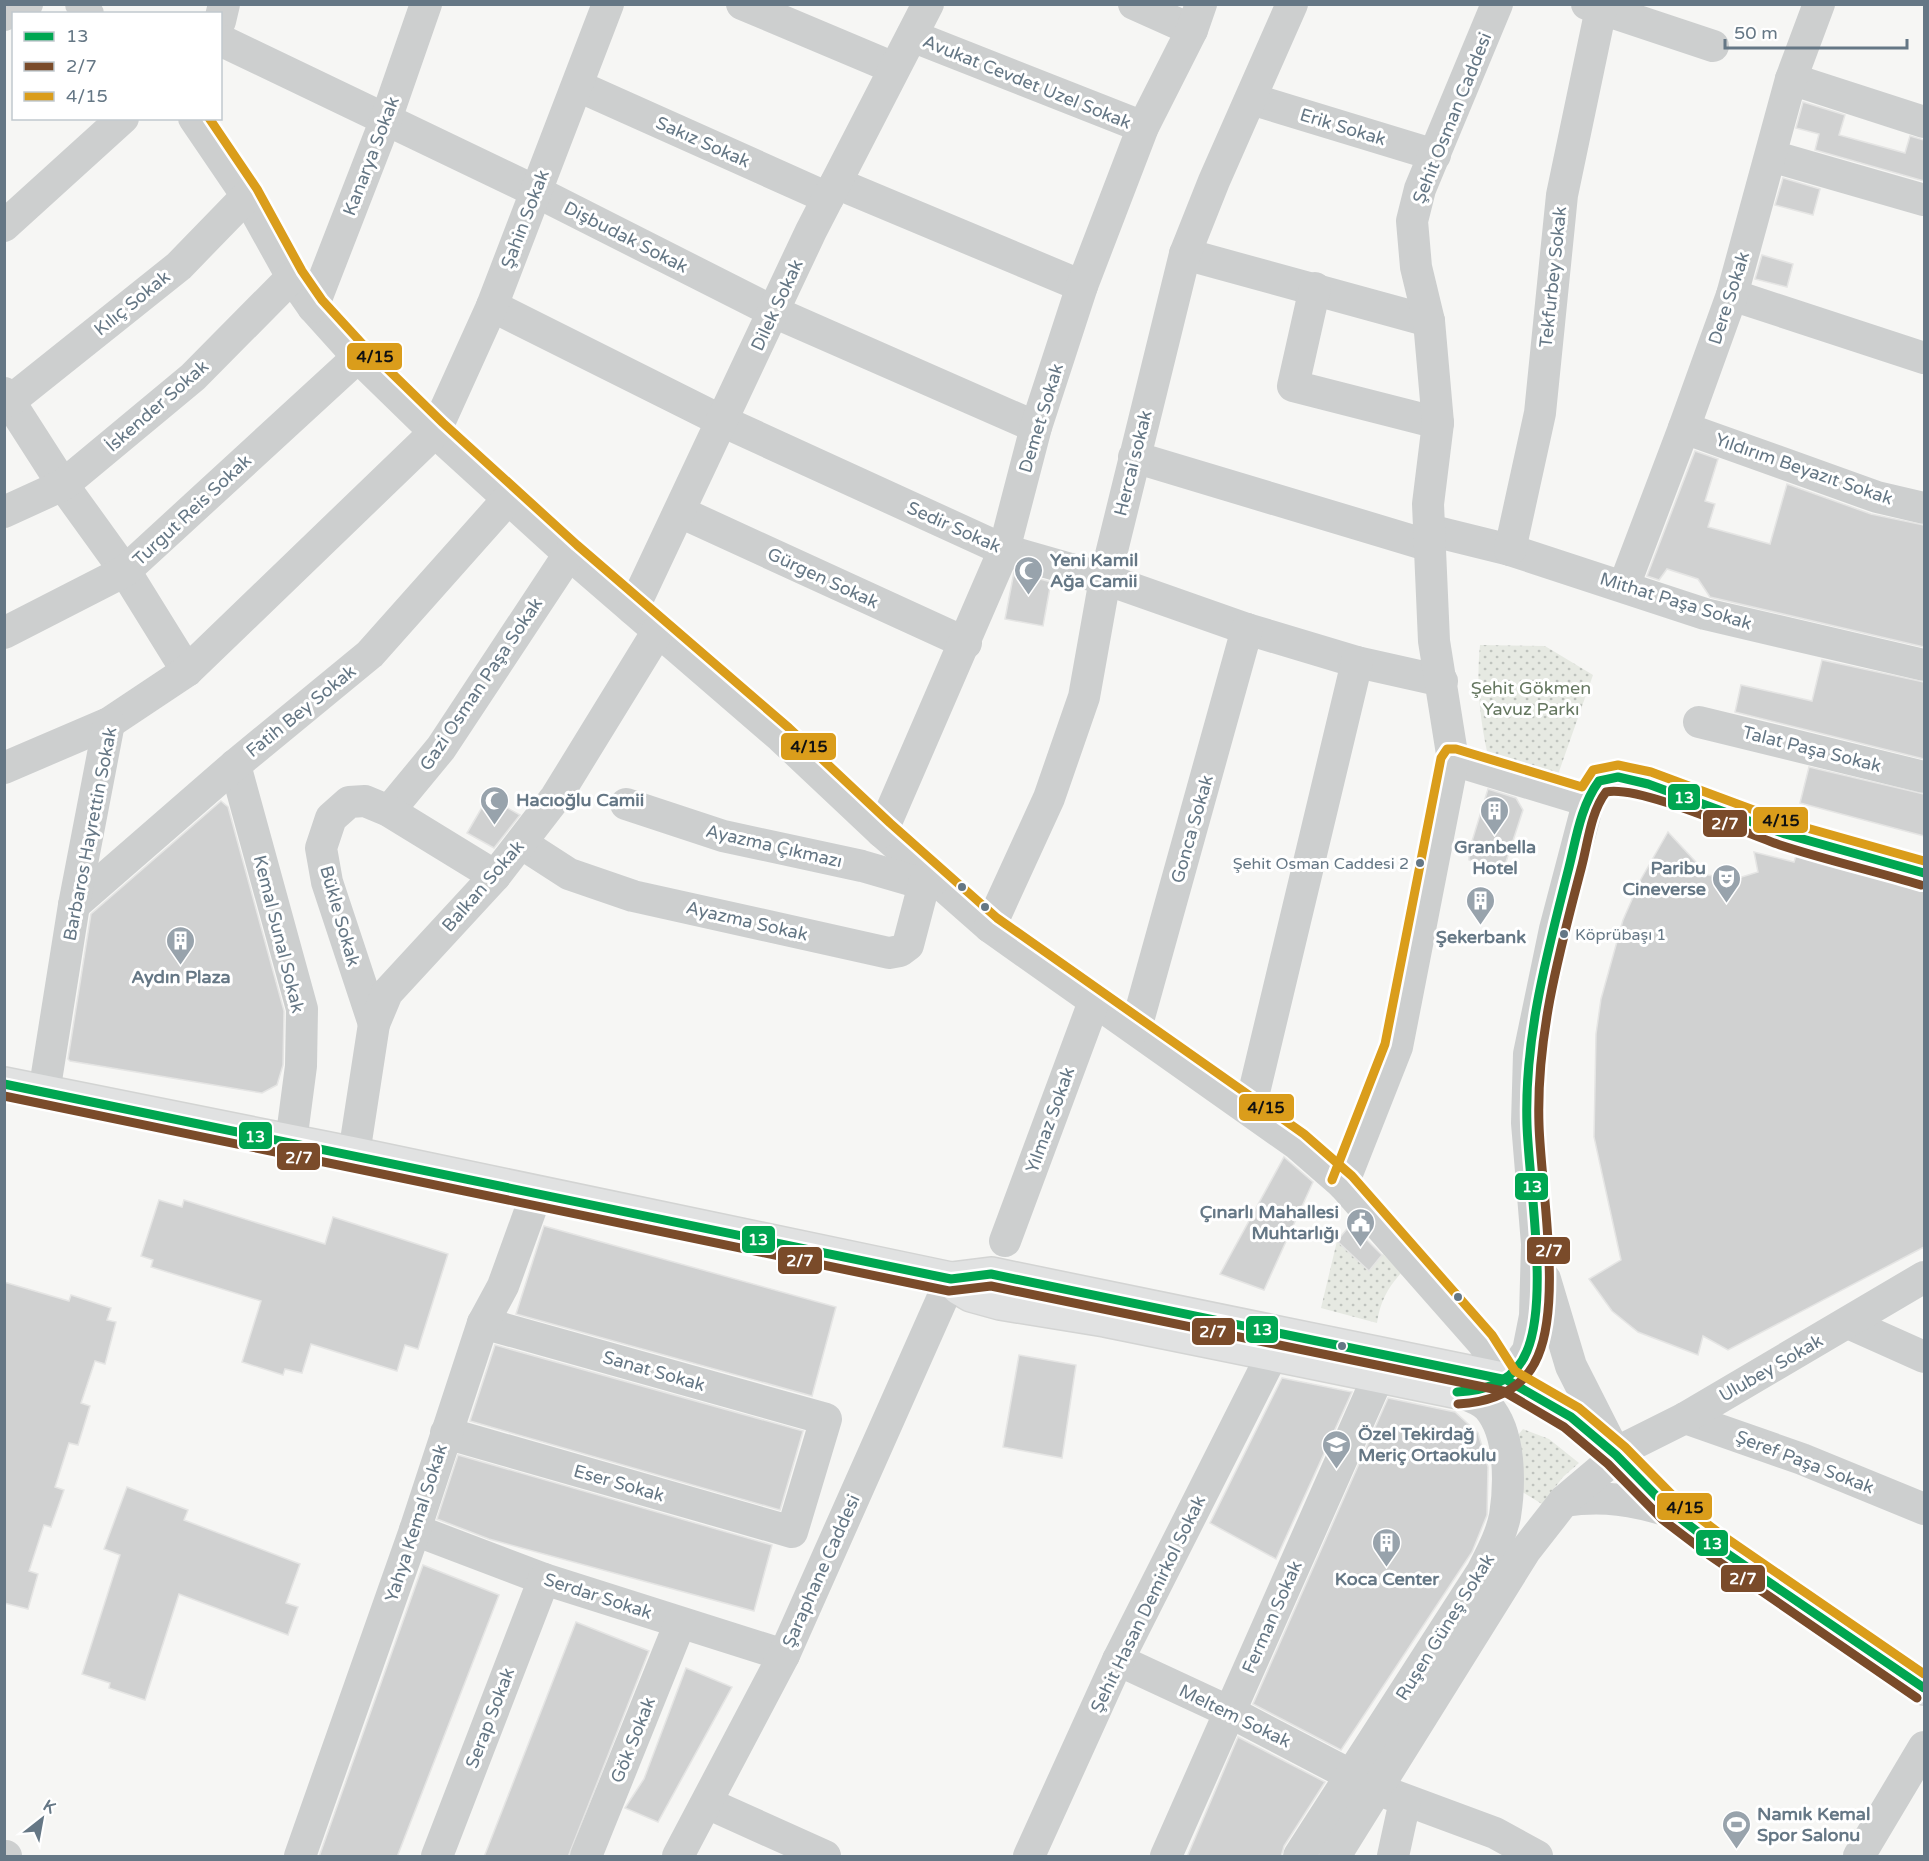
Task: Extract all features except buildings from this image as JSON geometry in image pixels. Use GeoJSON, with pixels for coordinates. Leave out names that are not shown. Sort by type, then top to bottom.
{"type":"FeatureCollection","features":[{"type":"Feature","properties":{"kind":"main road"},"geometry":{"type":"LineString","coordinates":[[4,1084],[354,1154],[951,1279],[959,1288],[981,1298],[1108,1309],[1507,1380],[1571,1417],[1616,1455],[1672,1512],[1716,1546],[1924,1688]]}},
{"type":"Feature","properties":{"kind":"main road"},"geometry":{"type":"LineString","coordinates":[[1108,1309],[1272,1355],[1459,1392],[1484,1389],[1507,1380]]}},
{"type":"Feature","properties":{"kind":"street"},"geometry":{"type":"LineString","coordinates":[[4,15],[27,4]]}},
{"type":"Feature","properties":{"kind":"street","name":"Kanarya Sokak"},"geometry":{"type":"LineString","coordinates":[[313,307],[386,119],[426,4]]}},
{"type":"Feature","properties":{"kind":"street","name":"Şahin Sokak"},"geometry":{"type":"LineString","coordinates":[[435,432],[492,306],[608,4]]}},
{"type":"Feature","properties":{"kind":"street"},"geometry":{"type":"LineString","coordinates":[[742,4],[894,68]]}},
{"type":"Feature","properties":{"kind":"street","name":"Dilek Sokak"},"geometry":{"type":"LineString","coordinates":[[633,609],[832,190],[928,4]]}},
{"type":"Feature","properties":{"kind":"street"},"geometry":{"type":"LineString","coordinates":[[1134,4],[1196,17]]}},
{"type":"Feature","properties":{"kind":"street","name":"Hercai sokak"},"geometry":{"type":"LineString","coordinates":[[990,927],[1049,798],[1084,697],[1105,579],[1185,254],[1292,4]]}},
{"type":"Feature","properties":{"kind":"street","name":"Şehit Osman Caddesi"},"geometry":{"type":"LineString","coordinates":[[1343,1184],[1397,1047],[1453,760],[1434,641],[1428,504],[1438,423],[1429,321],[1416,267],[1412,221],[1420,189],[1497,4]]}},
{"type":"Feature","properties":{"kind":"street","name":"Dere Sokak"},"geometry":{"type":"LineString","coordinates":[[1624,586],[1732,295],[1791,79],[1819,4]]}},
{"type":"Feature","properties":{"kind":"street"},"geometry":{"type":"LineString","coordinates":[[1596,6],[1713,46]]}},
{"type":"Feature","properties":{"kind":"street","name":"Tekfurbey Sokak"},"geometry":{"type":"LineString","coordinates":[[1509,550],[1540,412],[1562,195],[1596,6]]}},
{"type":"Feature","properties":{"kind":"street","name":"Demet Sokak"},"geometry":{"type":"LineString","coordinates":[[882,832],[966,643],[1004,550],[1036,427],[1082,286],[1143,127],[1196,17]]}},
{"type":"Feature","properties":{"kind":"street","name":"Avukat Cevdet Uzel Sokak"},"geometry":{"type":"LineString","coordinates":[[912,36],[1143,127]]}},
{"type":"Feature","properties":{"kind":"street","name":"Dişbudak Sokak"},"geometry":{"type":"LineString","coordinates":[[222,41],[535,191],[774,312],[1036,427]]}},
{"type":"Feature","properties":{"kind":"street"},"geometry":{"type":"LineString","coordinates":[[1791,79],[1924,122]]}},
{"type":"Feature","properties":{"kind":"street","name":"Sakız Sokak"},"geometry":{"type":"LineString","coordinates":[[578,86],[832,190],[1082,286]]}},
{"type":"Feature","properties":{"kind":"street","name":"Erik Sokak"},"geometry":{"type":"LineString","coordinates":[[1251,99],[1435,155]]}},
{"type":"Feature","properties":{"kind":"street"},"geometry":{"type":"LineString","coordinates":[[4,226],[121,120]]}},
{"type":"Feature","properties":{"kind":"street"},"geometry":{"type":"LineString","coordinates":[[195,120],[247,196],[292,277],[313,307],[358,357],[435,432],[569,554],[782,737],[882,832],[929,881],[990,927],[1250,1109],[1297,1144],[1343,1184],[1483,1343],[1507,1380],[1528,1351],[1535,1316],[1537,1244],[1527,1123],[1529,1054],[1555,929],[1588,801],[1599,781],[1618,777],[1648,784],[1785,834],[1924,873]]}},
{"type":"Feature","properties":{"kind":"street"},"geometry":{"type":"LineString","coordinates":[[1771,156],[1924,200]]}},
{"type":"Feature","properties":{"kind":"street","name":"Kılıç Sokak"},"geometry":{"type":"LineString","coordinates":[[7,397],[179,266],[247,196]]}},
{"type":"Feature","properties":{"kind":"street"},"geometry":{"type":"LineString","coordinates":[[1185,254],[1429,321]]}},
{"type":"Feature","properties":{"kind":"street","name":"İskender Sokak"},"geometry":{"type":"LineString","coordinates":[[4,512],[63,485],[194,377],[292,277]]}},
{"type":"Feature","properties":{"kind":"street"},"geometry":{"type":"LineString","coordinates":[[1315,288],[1293,386],[1438,423]]}},
{"type":"Feature","properties":{"kind":"street"},"geometry":{"type":"LineString","coordinates":[[1732,295],[1924,358]]}},
{"type":"Feature","properties":{"kind":"street","name":"Sedir Sokak"},"geometry":{"type":"LineString","coordinates":[[492,306],[722,421],[1004,550],[1105,579],[1247,630],[1357,662],[1442,681]]}},
{"type":"Feature","properties":{"kind":"street","name":"Turgut Reis Sokak"},"geometry":{"type":"LineString","coordinates":[[4,633],[125,571],[358,357]]}},
{"type":"Feature","properties":{"kind":"street"},"geometry":{"type":"LineString","coordinates":[[7,397],[63,485],[125,571],[187,671]]}},
{"type":"Feature","properties":{"kind":"street","name":"Yıldırım Beyazıt Sokak"},"geometry":{"type":"LineString","coordinates":[[1684,428],[1877,497],[1924,508]]}},
{"type":"Feature","properties":{"kind":"street","name":"Barbaros Hayrettin Sokak"},"geometry":{"type":"LineString","coordinates":[[44,1093],[74,905],[109,723],[187,671],[435,432]]}},
{"type":"Feature","properties":{"kind":"street","name":"Mithat Paşa Sokak"},"geometry":{"type":"LineString","coordinates":[[1134,457],[1430,538],[1509,550],[1705,614],[1924,664]]}},
{"type":"Feature","properties":{"kind":"street","name":"Fatih Bey Sokak"},"geometry":{"type":"LineString","coordinates":[[74,905],[235,765],[370,654],[508,499]]}},
{"type":"Feature","properties":{"kind":"street","name":"Gürgen Sokak"},"geometry":{"type":"LineString","coordinates":[[680,512],[966,643]]}},
{"type":"Feature","properties":{"kind":"street","name":"Gazi Osman Paşa Sokak"},"geometry":{"type":"LineString","coordinates":[[389,811],[441,748],[569,554]]}},
{"type":"Feature","properties":{"kind":"street","name":"Gonca Sokak"},"geometry":{"type":"LineString","coordinates":[[1136,1028],[1247,630]]}},
{"type":"Feature","properties":{"kind":"street","name":"Balkan Sokak"},"geometry":{"type":"LineString","coordinates":[[354,1154],[374,1024],[387,993],[495,876],[556,797],[658,631]]}},
{"type":"Feature","properties":{"kind":"street"},"geometry":{"type":"LineString","coordinates":[[1250,1109],[1357,662]]}},
{"type":"Feature","properties":{"kind":"street","name":"Talat Paşa Sokak"},"geometry":{"type":"LineString","coordinates":[[1699,722],[1924,777]]}},
{"type":"Feature","properties":{"kind":"street"},"geometry":{"type":"LineString","coordinates":[[4,768],[109,723]]}},
{"type":"Feature","properties":{"kind":"street"},"geometry":{"type":"LineString","coordinates":[[1453,760],[1588,801]]}},
{"type":"Feature","properties":{"kind":"street","name":"Kemal Sunal Sokak"},"geometry":{"type":"LineString","coordinates":[[235,765],[302,1009],[301,1066],[291,1142]]}},
{"type":"Feature","properties":{"kind":"street","name":"Bükle Sokak"},"geometry":{"type":"LineString","coordinates":[[374,1024],[327,882],[321,848],[331,818],[349,802],[365,801],[389,811],[495,876]]}},
{"type":"Feature","properties":{"kind":"street","name":"Ayazma Çıkmazı"},"geometry":{"type":"LineString","coordinates":[[626,804],[723,836],[929,881]]}},
{"type":"Feature","properties":{"kind":"street","name":"Ayazma Sokak"},"geometry":{"type":"LineString","coordinates":[[521,843],[568,874],[633,896],[889,953],[900,951],[908,945],[929,881]]}},
{"type":"Feature","properties":{"kind":"street","name":"Yılmaz Sokak"},"geometry":{"type":"LineString","coordinates":[[1005,1241],[1095,999]]}},
{"type":"Feature","properties":{"kind":"street","name":"Yahya Kemal Sokak"},"geometry":{"type":"LineString","coordinates":[[300,1857],[416,1530],[483,1323],[503,1286],[537,1192]]}},
{"type":"Feature","properties":{"kind":"street"},"geometry":{"type":"LineString","coordinates":[[1537,1244],[1553,1311],[1569,1360],[1616,1455]]}},
{"type":"Feature","properties":{"kind":"street","name":"Ulubey Sokak"},"geometry":{"type":"LineString","coordinates":[[1616,1455],[1685,1418],[1924,1277]]}},
{"type":"Feature","properties":{"kind":"street","name":"Şaraphane Caddesi"},"geometry":{"type":"LineString","coordinates":[[678,1857],[784,1655],[951,1279]]}},
{"type":"Feature","properties":{"kind":"street","name":"Sanat Sokak"},"geometry":{"type":"LineString","coordinates":[[483,1323],[826,1419],[792,1532]]}},
{"type":"Feature","properties":{"kind":"street"},"geometry":{"type":"LineString","coordinates":[[1848,1323],[1924,1357]]}},
{"type":"Feature","properties":{"kind":"street","name":"Şehit Hasan Demirkol Sokak"},"geometry":{"type":"LineString","coordinates":[[1029,1857],[1118,1660],[1272,1355]]}},
{"type":"Feature","properties":{"kind":"street","name":"Ferman Sokak"},"geometry":{"type":"LineString","coordinates":[[1166,1857],[1378,1377]]}},
{"type":"Feature","properties":{"kind":"street","name":"Ruşen Güneş Sokak"},"geometry":{"type":"LineString","coordinates":[[1299,1857],[1482,1572],[1497,1544],[1505,1515],[1506,1495],[1502,1431],[1487,1407],[1477,1399],[1459,1392]]}},
{"type":"Feature","properties":{"kind":"street","name":"Şeref Paşa Sokak"},"geometry":{"type":"LineString","coordinates":[[1685,1418],[1802,1459],[1924,1509]]}},
{"type":"Feature","properties":{"kind":"street","name":"Eser Sokak"},"geometry":{"type":"LineString","coordinates":[[446,1433],[792,1532]]}},
{"type":"Feature","properties":{"kind":"street","name":"Ruşen Güneş Sokak"},"geometry":{"type":"LineString","coordinates":[[1335,1857],[1392,1796],[1525,1551],[1564,1501],[1616,1455]]}},
{"type":"Feature","properties":{"kind":"street"},"geometry":{"type":"LineString","coordinates":[[1564,1501],[1617,1498],[1639,1501],[1672,1512]]}},
{"type":"Feature","properties":{"kind":"street","name":"Serdar Sokak"},"geometry":{"type":"LineString","coordinates":[[416,1530],[544,1579],[784,1655]]}},
{"type":"Feature","properties":{"kind":"street","name":"Serap Sokak"},"geometry":{"type":"LineString","coordinates":[[436,1857],[544,1579]]}},
{"type":"Feature","properties":{"kind":"street","name":"Gök Sokak"},"geometry":{"type":"LineString","coordinates":[[586,1857],[680,1623]]}},
{"type":"Feature","properties":{"kind":"street","name":"Meltem Sokak"},"geometry":{"type":"LineString","coordinates":[[1118,1660],[1230,1712],[1392,1796]]}},
{"type":"Feature","properties":{"kind":"street"},"geometry":{"type":"LineString","coordinates":[[1859,1857],[1924,1747]]}},
{"type":"Feature","properties":{"kind":"street"},"geometry":{"type":"LineString","coordinates":[[1393,1857],[1392,1796],[1495,1833],[1537,1857]]}},
{"type":"Feature","properties":{"kind":"street"},"geometry":{"type":"LineString","coordinates":[[707,1803],[825,1857]]}},
{"type":"Feature","properties":{"kind":"green space","name":"Şehit Gökmen Yavuz Parkı"},"geometry":{"type":"Polygon","coordinates":[[[1480,645],[1545,646],[1593,675],[1555,783],[1490,764],[1480,705],[1478,675],[1480,645]]]}},
{"type":"Feature","properties":{"kind":"green space"},"geometry":{"type":"Polygon","coordinates":[[[1337,1241],[1369,1270],[1383,1254],[1401,1273],[1385,1296],[1377,1323],[1321,1308],[1337,1241]]]}},
{"type":"Feature","properties":{"kind":"green space"},"geometry":{"type":"Polygon","coordinates":[[[1523,1429],[1549,1439],[1579,1463],[1563,1477],[1542,1504],[1519,1490],[1513,1441],[1523,1429]]]}},
{"type":"Feature","properties":{"kind":"transit line","name":"4/15"},"geometry":{"type":"LineString","coordinates":[[210,120],[257,189],[302,271],[322,300],[367,349],[443,423],[577,545],[789,728],[890,823],[997,918],[1304,1134],[1352,1176],[1492,1335],[1515,1371],[1579,1408],[1625,1447],[1680,1503],[1723,1536],[1924,1674]]}},
{"type":"Feature","properties":{"kind":"transit line","name":"4/15"},"geometry":{"type":"LineString","coordinates":[[1332,1180],[1385,1044],[1441,758],[1447,749],[1456,749],[1582,787],[1593,770],[1618,765],[1651,772],[1789,823],[1924,861]]}},
{"type":"Feature","properties":{"kind":"transit line","name":"13"},"geometry":{"type":"LineString","coordinates":[[1457,1392],[1479,1389],[1507,1377],[1522,1361],[1533,1329],[1537,1302],[1537,1272],[1527,1125],[1529,1060],[1538,996],[1576,836],[1587,802],[1599,781],[1618,777],[1648,784],[1785,834],[1924,873]]}},
{"type":"Feature","properties":{"kind":"transit line","name":"2/7"},"geometry":{"type":"LineString","coordinates":[[1458,1404],[1495,1397],[1516,1386],[1532,1368],[1545,1332],[1549,1305],[1549,1274],[1539,1125],[1541,1060],[1545,1027],[1565,932],[1593,819],[1606,792],[1622,792],[1666,802],[1780,845],[1921,885]]}},
{"type":"Feature","properties":{"kind":"transit line","name":"13"},"geometry":{"type":"LineString","coordinates":[[4,1084],[951,1279],[991,1274],[1507,1380],[1571,1417],[1616,1455],[1672,1512],[1716,1546],[1924,1688]]}},
{"type":"Feature","properties":{"kind":"transit line","name":"2/7"},"geometry":{"type":"LineString","coordinates":[[4,1096],[949,1291],[991,1286],[1503,1391],[1564,1427],[1608,1464],[1663,1520],[1709,1555],[1917,1698]]}},
{"type":"Feature","properties":{"kind":"place","name":"Yeni Kamil Ağa Camii"},"geometry":{"type":"Point","coordinates":[1029,596]}},
{"type":"Feature","properties":{"kind":"place","name":"Hacıoğlu Camii"},"geometry":{"type":"Point","coordinates":[495,826]}},
{"type":"Feature","properties":{"kind":"place","name":"Granbella Hotel"},"geometry":{"type":"Point","coordinates":[1495,836]}},
{"type":"Feature","properties":{"kind":"place","name":"Şehit Osman Caddesi 2"},"geometry":{"type":"Point","coordinates":[1420,863]}},
{"type":"Feature","properties":{"kind":"place","name":"Paribu Cineverse"},"geometry":{"type":"Point","coordinates":[1727,904]}},
{"type":"Feature","properties":{"kind":"place","name":"Şekerbank"},"geometry":{"type":"Point","coordinates":[1481,926]}},
{"type":"Feature","properties":{"kind":"place","name":"Köprübaşı 1"},"geometry":{"type":"Point","coordinates":[1564,934]}},
{"type":"Feature","properties":{"kind":"place","name":"Aydın Plaza"},"geometry":{"type":"Point","coordinates":[181,966]}},
{"type":"Feature","properties":{"kind":"place","name":"Çınarlı Mahallesi Muhtarlığı"},"geometry":{"type":"Point","coordinates":[1360,1248]}},
{"type":"Feature","properties":{"kind":"place","name":"Özel Tekirdağ Meriç Ortaokulu"},"geometry":{"type":"Point","coordinates":[1337,1470]}},
{"type":"Feature","properties":{"kind":"place","name":"Koca Center"},"geometry":{"type":"Point","coordinates":[1387,1568]}},
{"type":"Feature","properties":{"kind":"place","name":"Namık Kemal Spor Salonu"},"geometry":{"type":"Point","coordinates":[1736,1850]}}]}
